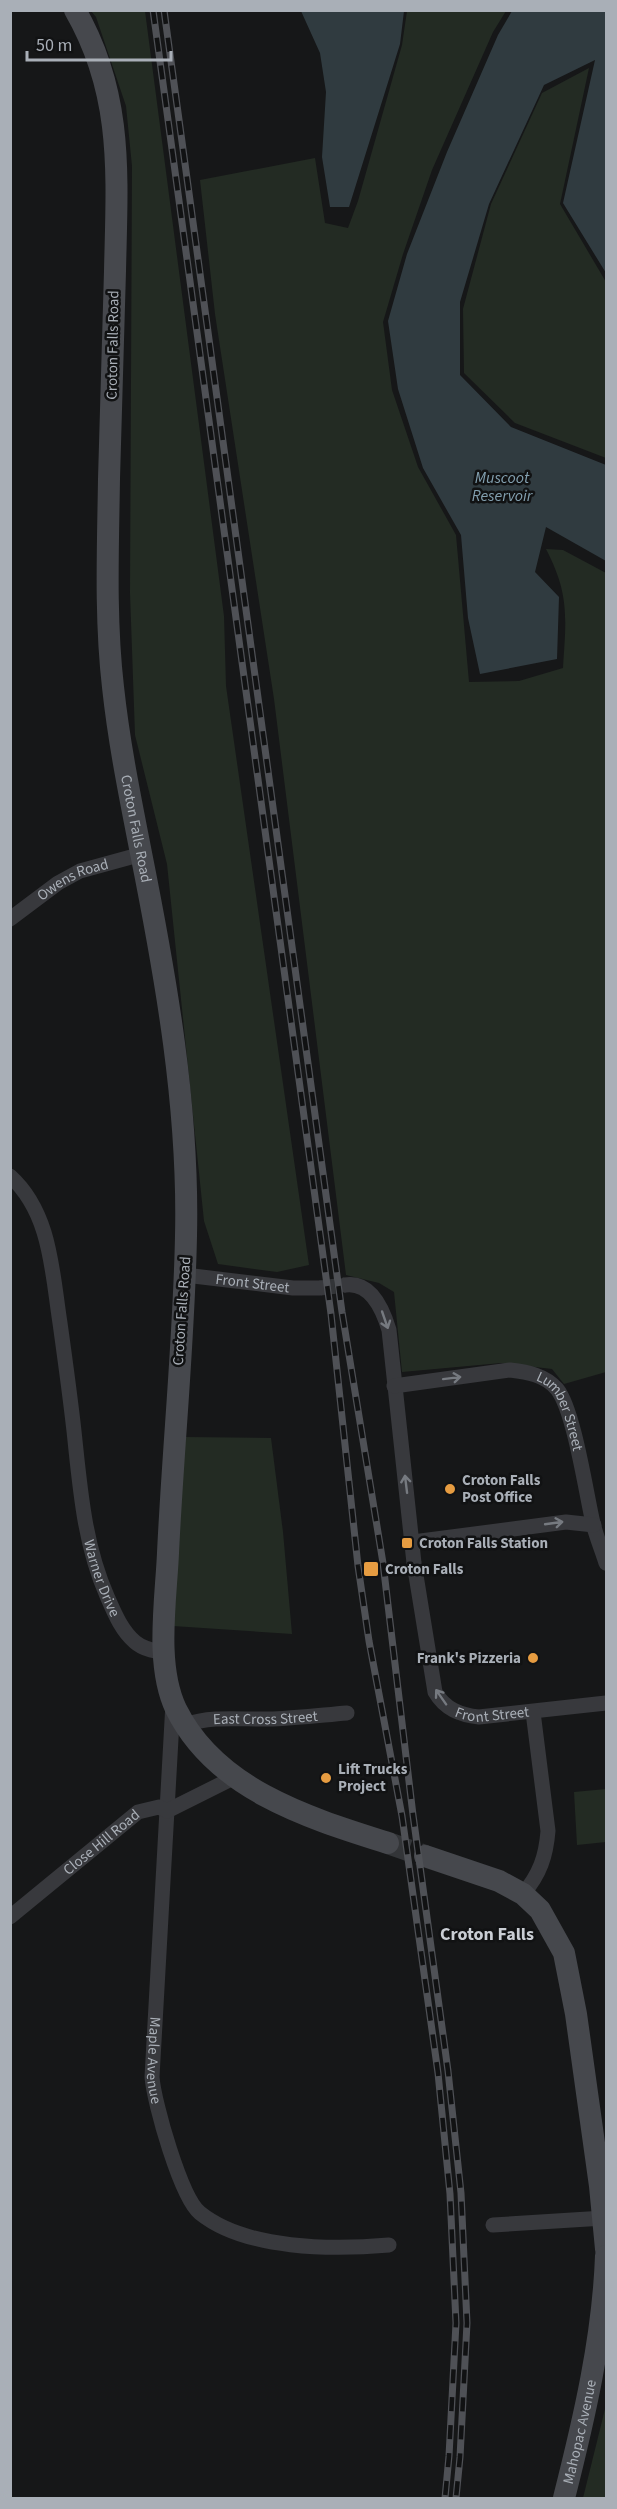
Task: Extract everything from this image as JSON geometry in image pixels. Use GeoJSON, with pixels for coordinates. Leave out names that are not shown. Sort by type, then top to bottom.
{"type":"FeatureCollection","features":[{"type":"Feature","properties":{"kind":"main road","name":"Croton Falls Road"},"geometry":{"type":"LineString","coordinates":[[75,10],[90,36],[101,64],[108,91],[114,134],[117,193],[108,518],[109,630],[119,734],[167,1004],[183,1138],[186,1193],[184,1275],[173,1440],[164,1653]]}},
{"type":"Feature","properties":{"kind":"main road"},"geometry":{"type":"LineString","coordinates":[[164,1653],[166,1679],[173,1703],[185,1725],[201,1746],[235,1778],[292,1809],[388,1843]]}},
{"type":"Feature","properties":{"kind":"main road"},"geometry":{"type":"LineString","coordinates":[[425,1856],[499,1881],[523,1894],[554,1930],[564,1953],[576,2014],[604,2218],[606,2249]]}},
{"type":"Feature","properties":{"kind":"main road","name":"Mahopac Avenue"},"geometry":{"type":"LineString","coordinates":[[564,2499],[589,2391],[606,2295],[606,2256]]}},
{"type":"Feature","properties":{"kind":"street","name":"Owens Road"},"geometry":{"type":"LineString","coordinates":[[10,919],[58,883],[80,871],[141,854]]}},
{"type":"Feature","properties":{"kind":"street","name":"Warner Drive"},"geometry":{"type":"LineString","coordinates":[[10,1176],[32,1200],[46,1238],[72,1412],[82,1506],[99,1580],[121,1626],[135,1642],[148,1650],[164,1653]]}},
{"type":"Feature","properties":{"kind":"street","name":"Front Street"},"geometry":{"type":"LineString","coordinates":[[184,1275],[293,1288],[320,1288]]}},
{"type":"Feature","properties":{"kind":"street","name":"Front Street"},"geometry":{"type":"LineString","coordinates":[[345,1285],[363,1288],[375,1298],[384,1313],[389,1330],[414,1563],[435,1692],[442,1702],[463,1715],[479,1717],[533,1712],[545,1761],[547,1850],[541,1867],[523,1894]]}},
{"type":"Feature","properties":{"kind":"street","name":"Lumber Street"},"geometry":{"type":"LineString","coordinates":[[394,1386],[510,1371],[528,1372],[545,1379],[556,1387],[564,1400],[594,1525],[606,1563]]}},
{"type":"Feature","properties":{"kind":"street"},"geometry":{"type":"LineString","coordinates":[[413,1542],[566,1522],[594,1525]]}},
{"type":"Feature","properties":{"kind":"street","name":"Maple Avenue"},"geometry":{"type":"LineString","coordinates":[[173,1703],[152,2077],[157,2109],[186,2195],[198,2212],[225,2228],[247,2235],[307,2247],[350,2249],[389,2245]]}},
{"type":"Feature","properties":{"kind":"street"},"geometry":{"type":"LineString","coordinates":[[533,1712],[606,1703]]}},
{"type":"Feature","properties":{"kind":"street","name":"East Cross Street"},"geometry":{"type":"LineString","coordinates":[[185,1725],[198,1720],[271,1719],[347,1713]]}},
{"type":"Feature","properties":{"kind":"street","name":"Close Hill Road"},"geometry":{"type":"LineString","coordinates":[[10,1917],[138,1812],[159,1808],[167,1811],[235,1778]]}},
{"type":"Feature","properties":{"kind":"street"},"geometry":{"type":"LineString","coordinates":[[493,2225],[604,2218]]}},
{"type":"Feature","properties":{"kind":"shaded area"},"geometry":{"type":"Polygon","coordinates":[[[91,11],[145,11],[224,616],[226,686],[309,1265],[277,1272],[218,1264],[204,1221],[167,864],[135,735],[130,593],[132,166],[126,106],[96,17],[91,11]]]}},
{"type":"Feature","properties":{"kind":"shaded area"},"geometry":{"type":"Polygon","coordinates":[[[407,11],[506,11],[493,32],[432,170],[403,254],[383,322],[392,390],[418,467],[456,535],[469,682],[519,681],[563,668],[565,607],[559,580],[546,549],[563,550],[606,573],[606,1372],[564,1384],[552,1369],[501,1363],[402,1372],[394,1292],[379,1283],[346,1275],[274,699],[215,314],[200,180],[315,158],[325,223],[348,228],[358,201],[402,45],[407,11]]]}},
{"type":"Feature","properties":{"kind":"shaded area"},"geometry":{"type":"Polygon","coordinates":[[[589,68],[560,204],[606,282],[606,458],[515,423],[464,373],[463,309],[491,204],[542,93],[589,68]]]}},
{"type":"Feature","properties":{"kind":"shaded area"},"geometry":{"type":"Polygon","coordinates":[[[184,1437],[271,1438],[283,1532],[292,1634],[173,1626],[184,1437]]]}},
{"type":"Feature","properties":{"kind":"shaded area"},"geometry":{"type":"Polygon","coordinates":[[[606,1789],[606,1842],[577,1845],[574,1792],[606,1789]]]}},
{"type":"Feature","properties":{"kind":"shaded area"},"geometry":{"type":"Polygon","coordinates":[[[606,2405],[606,2498],[583,2498],[606,2405]]]}},
{"type":"Feature","properties":{"kind":"water"},"geometry":{"type":"Polygon","coordinates":[[[301,11],[404,11],[400,44],[349,207],[330,207],[322,157],[326,92],[320,53],[301,11]]]}},
{"type":"Feature","properties":{"kind":"water","name":"Muscoot Reservoir"},"geometry":{"type":"Polygon","coordinates":[[[512,11],[606,11],[606,273],[563,203],[595,60],[544,85],[489,204],[460,302],[460,375],[511,427],[606,465],[606,561],[546,527],[535,572],[559,597],[557,659],[480,674],[468,618],[461,535],[423,468],[398,389],[388,321],[407,254],[447,152],[498,35],[512,11]]]}},
{"type":"Feature","properties":{"kind":"tunnel"},"geometry":{"type":"LineString","coordinates":[[320,1288],[345,1285]]}},
{"type":"Feature","properties":{"kind":"tunnel"},"geometry":{"type":"LineString","coordinates":[[388,1843],[425,1856]]}},
{"type":"Feature","properties":{"kind":"railway"},"geometry":{"type":"LineString","coordinates":[[153,10],[331,1314],[358,1566],[369,1641],[402,1816],[438,2073],[450,2194],[456,2323],[445,2498]]}},
{"type":"Feature","properties":{"kind":"railway"},"geometry":{"type":"LineString","coordinates":[[164,10],[342,1312],[383,1563],[413,1815],[448,2071],[461,2193],[467,2323],[456,2498]]}},
{"type":"Feature","properties":{"kind":"place","name":"Croton Falls Post Office"},"geometry":{"type":"Point","coordinates":[450,1489]}},
{"type":"Feature","properties":{"kind":"place","name":"Croton Falls Station"},"geometry":{"type":"Point","coordinates":[407,1543]}},
{"type":"Feature","properties":{"kind":"place","name":"Croton Falls"},"geometry":{"type":"Point","coordinates":[371,1569]}},
{"type":"Feature","properties":{"kind":"place","name":"Frank's Pizzeria"},"geometry":{"type":"Point","coordinates":[533,1658]}},
{"type":"Feature","properties":{"kind":"place","name":"Lift Trucks Project"},"geometry":{"type":"Point","coordinates":[326,1778]}},
{"type":"Feature","properties":{"kind":"district","name":"Croton Falls"},"geometry":{"type":"Point","coordinates":[487,1934]}}]}
